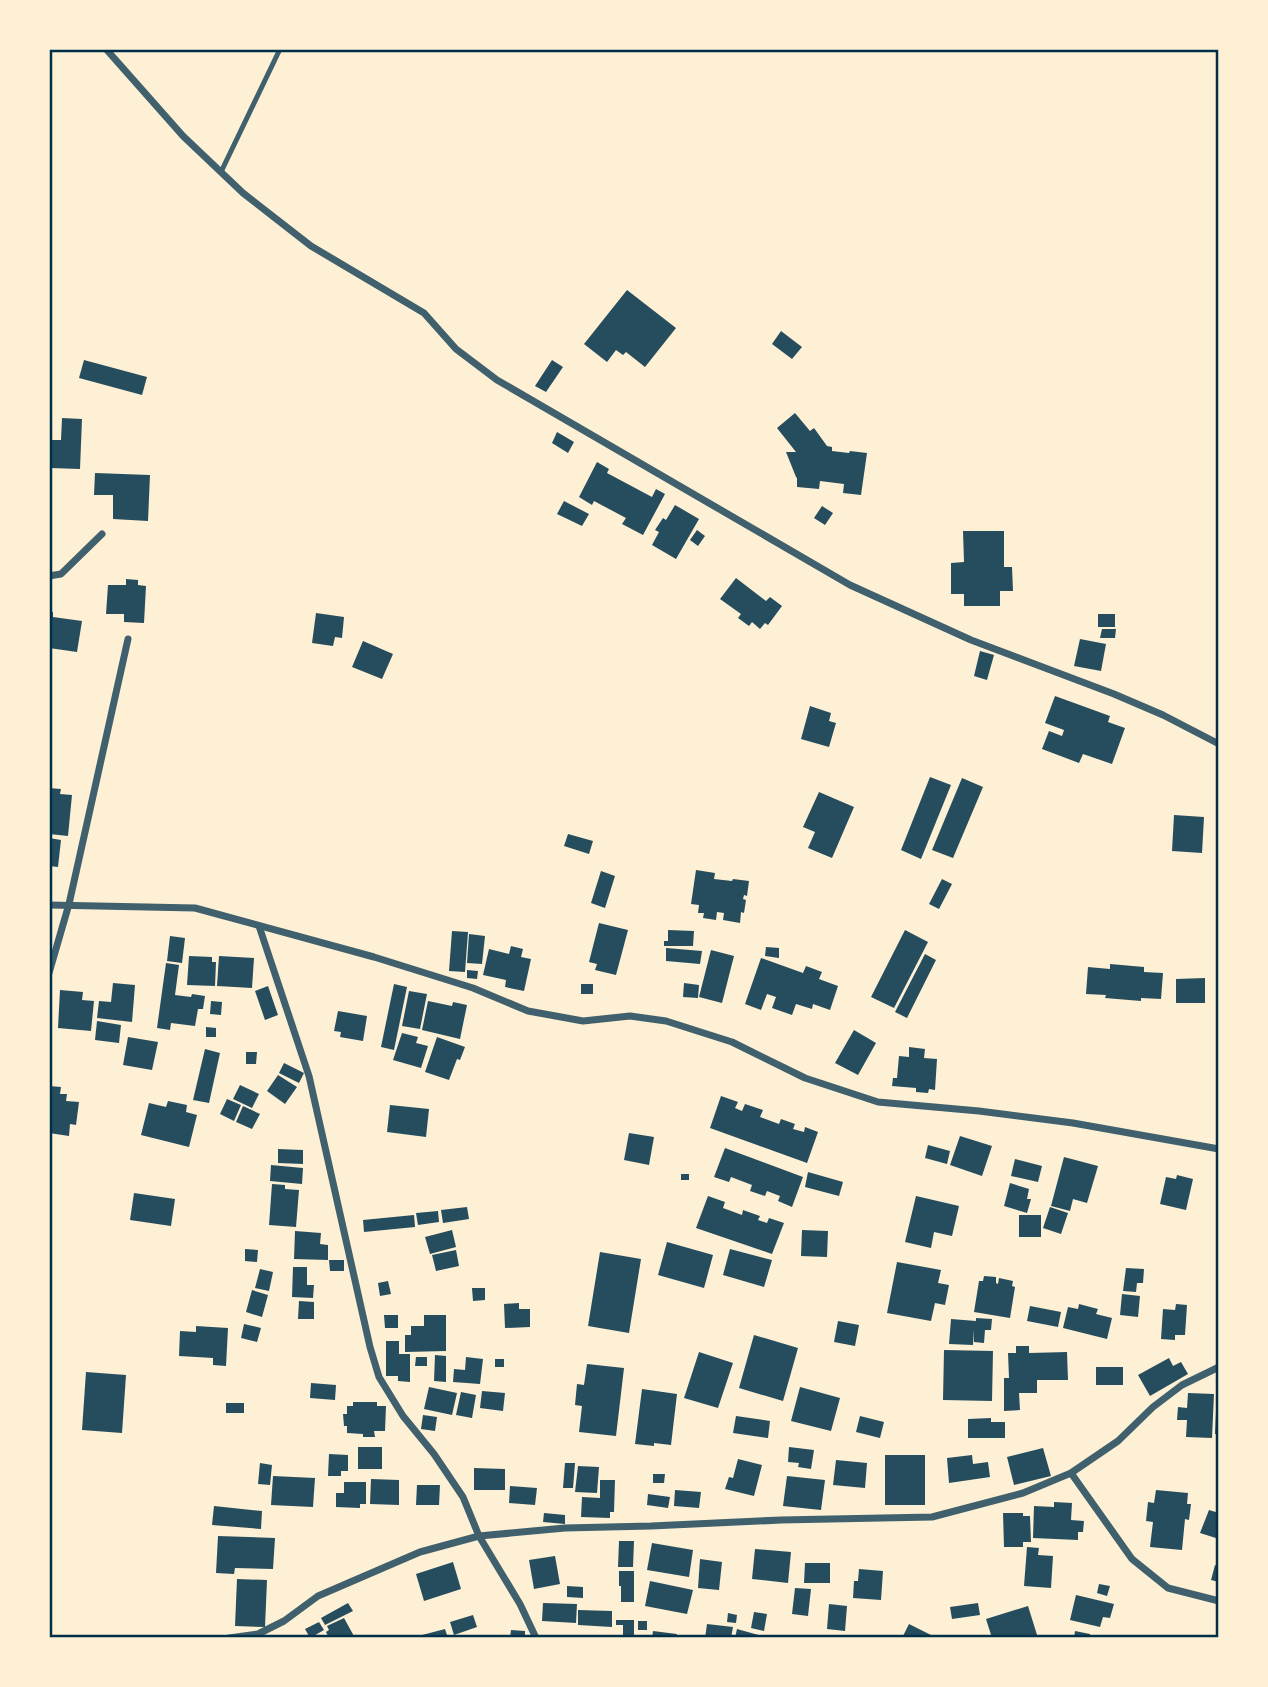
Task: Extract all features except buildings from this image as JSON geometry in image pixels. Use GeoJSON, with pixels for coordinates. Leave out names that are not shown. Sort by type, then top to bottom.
{"type":"FeatureCollection","features":[{"type":"Feature","properties":{"kind":"street"},"geometry":{"type":"LineString","coordinates":[[106,49],[183,136],[243,193],[311,246],[424,313],[456,349],[497,380],[850,585],[971,640],[1163,715],[1219,744]]}},
{"type":"Feature","properties":{"kind":"street"},"geometry":{"type":"LineString","coordinates":[[49,576],[61,574],[102,534]]}},
{"type":"Feature","properties":{"kind":"street"},"geometry":{"type":"LineString","coordinates":[[49,973],[69,904],[128,639]]}},
{"type":"Feature","properties":{"kind":"street"},"geometry":{"type":"LineString","coordinates":[[49,905],[195,908],[374,957],[473,988],[528,1011],[583,1021],[630,1016],[666,1021],[732,1042],[805,1078],[878,1102],[1073,1123],[1219,1149]]}},
{"type":"Feature","properties":{"kind":"street"},"geometry":{"type":"LineString","coordinates":[[259,926],[309,1076],[379,1377],[463,1497],[480,1536],[520,1604],[536,1638]]}},
{"type":"Feature","properties":{"kind":"street"},"geometry":{"type":"LineString","coordinates":[[229,1638],[258,1634],[284,1621],[317,1596],[419,1552],[480,1536],[565,1528],[932,1517],[1023,1493],[1071,1473],[1118,1441],[1153,1407],[1182,1385],[1219,1367]]}},
{"type":"Feature","properties":{"kind":"street"},"geometry":{"type":"LineString","coordinates":[[1071,1473],[1132,1559],[1168,1588],[1219,1601]]}},
{"type":"Feature","properties":{"kind":"lane"},"geometry":{"type":"LineString","coordinates":[[221,172],[280,49]]}}]}
